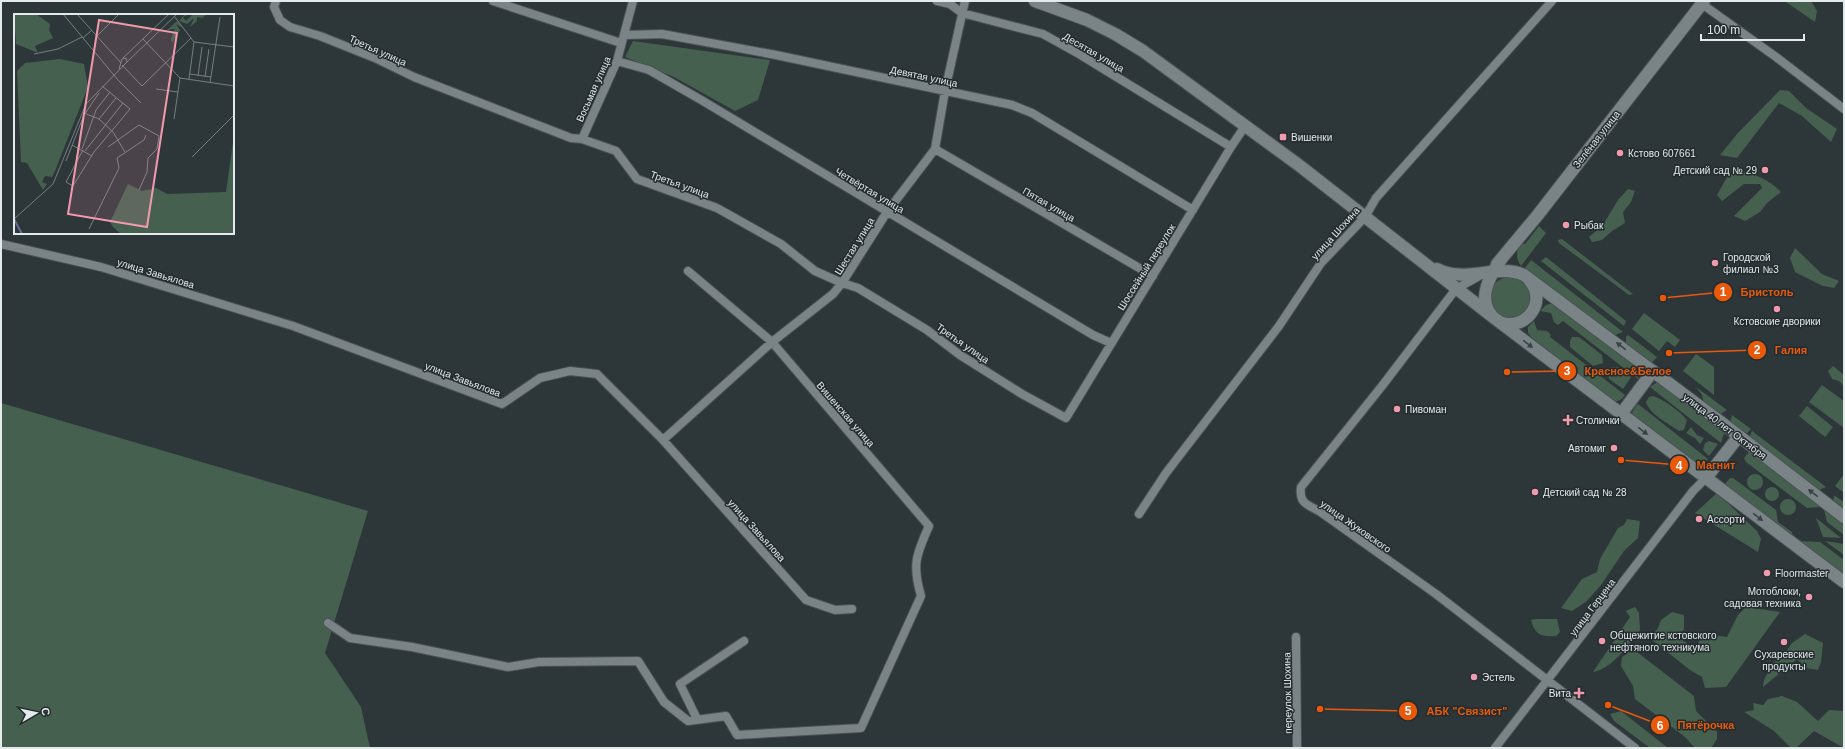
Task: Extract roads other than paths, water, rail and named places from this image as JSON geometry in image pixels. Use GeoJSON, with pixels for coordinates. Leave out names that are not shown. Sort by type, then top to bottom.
{"type":"FeatureCollection","features":[{"type":"Feature","properties":{"kind":"main road"},"geometry":{"type":"LineString","coordinates":[[1035,1],[1087,20],[1115,34],[1143,51],[1245,126],[1426,264],[1495,319],[1844,582]]}},
{"type":"Feature","properties":{"kind":"main road","name":"Зелёная улица"},"geometry":{"type":"LineString","coordinates":[[1489,277],[1502,258],[1703,2]]}},
{"type":"Feature","properties":{"kind":"main road"},"geometry":{"type":"LineString","coordinates":[[1489,277],[1484,293],[1485,304],[1495,319],[1506,324],[1517,324],[1530,316],[1535,307],[1537,297],[1535,287],[1517,268],[1513,254],[1522,234]]}},
{"type":"Feature","properties":{"kind":"main road","name":"улица 40 лет Октября"},"geometry":{"type":"LineString","coordinates":[[1426,264],[1442,272],[1453,274],[1489,277],[1510,272],[1526,277],[1653,371],[1844,517]]}},
{"type":"Feature","properties":{"kind":"main road"},"geometry":{"type":"LineString","coordinates":[[1621,414],[1653,371]]}},
{"type":"Feature","properties":{"kind":"main road"},"geometry":{"type":"LineString","coordinates":[[1706,478],[1739,436]]}},
{"type":"Feature","properties":{"kind":"street"},"geometry":{"type":"LineString","coordinates":[[493,1],[621,43]]}},
{"type":"Feature","properties":{"kind":"street","name":"Восьмая улица"},"geometry":{"type":"LineString","coordinates":[[582,139],[617,61],[633,1]]}},
{"type":"Feature","properties":{"kind":"street","name":"Десятая улица"},"geometry":{"type":"LineString","coordinates":[[937,1],[950,4],[962,13],[1043,34],[1079,54],[1231,147]]}},
{"type":"Feature","properties":{"kind":"street","name":"Шестая улица"},"geometry":{"type":"LineString","coordinates":[[663,440],[772,342],[833,294],[842,283],[887,212],[935,149],[945,91],[965,1]]}},
{"type":"Feature","properties":{"kind":"street","name":"улица Шохина"},"geometry":{"type":"LineString","coordinates":[[1140,514],[1166,473],[1279,326],[1321,263],[1365,217],[1376,198],[1552,1]]}},
{"type":"Feature","properties":{"kind":"street"},"geometry":{"type":"LineString","coordinates":[[1703,2],[1844,109]]}},
{"type":"Feature","properties":{"kind":"street","name":"Третья улица"},"geometry":{"type":"LineString","coordinates":[[275,4],[280,20],[290,27],[341,44],[414,77],[571,138],[582,139],[616,151],[624,159],[637,179],[717,208],[781,244],[815,271],[842,283],[858,288],[927,330],[960,355],[1022,394],[1066,418]]}},
{"type":"Feature","properties":{"kind":"street","name":"Девятая улица"},"geometry":{"type":"LineString","coordinates":[[625,35],[662,34],[776,55],[1012,105],[1032,113],[1193,210]]}},
{"type":"Feature","properties":{"kind":"street","name":"Четвёртая улица"},"geometry":{"type":"LineString","coordinates":[[617,61],[649,70],[1086,331],[1111,343]]}},
{"type":"Feature","properties":{"kind":"street","name":"Шоссейный переулок"},"geometry":{"type":"LineString","coordinates":[[1066,418],[1245,126]]}},
{"type":"Feature","properties":{"kind":"street","name":"Пятая улица"},"geometry":{"type":"LineString","coordinates":[[935,149],[1153,276]]}},
{"type":"Feature","properties":{"kind":"street","name":"улица Завьялова"},"geometry":{"type":"LineString","coordinates":[[1,244],[102,267],[293,326],[502,404],[540,378],[570,371],[597,374],[663,440],[806,600],[835,610],[852,609]]}},
{"type":"Feature","properties":{"kind":"street","name":"Вишенская улица"},"geometry":{"type":"LineString","coordinates":[[688,271],[772,342],[929,526],[917,552],[916,578],[921,596],[862,728],[737,735],[726,716],[697,719]]}},
{"type":"Feature","properties":{"kind":"street","name":"улица Жуковского"},"geometry":{"type":"LineString","coordinates":[[1489,277],[1456,289],[1382,386],[1301,486],[1300,495],[1303,502],[1319,511],[1436,594],[1635,748]]}},
{"type":"Feature","properties":{"kind":"street","name":"улица Герцена"},"geometry":{"type":"LineString","coordinates":[[1496,748],[1685,501],[1706,478]]}},
{"type":"Feature","properties":{"kind":"street"},"geometry":{"type":"LineString","coordinates":[[328,623],[350,638],[412,647],[508,667],[539,662],[638,661],[664,702],[688,720],[697,719],[680,684],[744,641]]}},
{"type":"Feature","properties":{"kind":"street","name":"переулок Шохина"},"geometry":{"type":"LineString","coordinates":[[1296,637],[1298,748]]}},
{"type":"Feature","properties":{"kind":"place","name":"Вишенки"},"geometry":{"type":"Point","coordinates":[1283,137]}},
{"type":"Feature","properties":{"kind":"place","name":"Кстово 607661"},"geometry":{"type":"Point","coordinates":[1620,153]}},
{"type":"Feature","properties":{"kind":"place","name":"Детский сад № 29"},"geometry":{"type":"Point","coordinates":[1765,170]}},
{"type":"Feature","properties":{"kind":"place","name":"Рыбак"},"geometry":{"type":"Point","coordinates":[1566,225]}},
{"type":"Feature","properties":{"kind":"place","name":"Городской филиал №3"},"geometry":{"type":"Point","coordinates":[1715,263]}},
{"type":"Feature","properties":{"kind":"place","name":"Бристоль"},"geometry":{"type":"Point","coordinates":[1663,298]}},
{"type":"Feature","properties":{"kind":"place","name":"Кстовские дворики"},"geometry":{"type":"Point","coordinates":[1777,309]}},
{"type":"Feature","properties":{"kind":"place","name":"Галия"},"geometry":{"type":"Point","coordinates":[1669,353]}},
{"type":"Feature","properties":{"kind":"place","name":"Красное&Белое"},"geometry":{"type":"Point","coordinates":[1507,372]}},
{"type":"Feature","properties":{"kind":"place","name":"Пивоман"},"geometry":{"type":"Point","coordinates":[1397,409]}},
{"type":"Feature","properties":{"kind":"place","name":"Столички"},"geometry":{"type":"Point","coordinates":[1568,420]}},
{"type":"Feature","properties":{"kind":"place","name":"Автомиг"},"geometry":{"type":"Point","coordinates":[1614,448]}},
{"type":"Feature","properties":{"kind":"place","name":"Магнит"},"geometry":{"type":"Point","coordinates":[1621,460]}},
{"type":"Feature","properties":{"kind":"place","name":"Детский сад № 28"},"geometry":{"type":"Point","coordinates":[1535,492]}},
{"type":"Feature","properties":{"kind":"place","name":"Ассорти"},"geometry":{"type":"Point","coordinates":[1699,519]}},
{"type":"Feature","properties":{"kind":"place","name":"Floormaster"},"geometry":{"type":"Point","coordinates":[1767,573]}},
{"type":"Feature","properties":{"kind":"place","name":"Мотоблоки, садовая техника"},"geometry":{"type":"Point","coordinates":[1809,597]}},
{"type":"Feature","properties":{"kind":"place","name":"Общежитие кстовского нефтяного техникума"},"geometry":{"type":"Point","coordinates":[1602,641]}},
{"type":"Feature","properties":{"kind":"place","name":"Сухаревские продукты"},"geometry":{"type":"Point","coordinates":[1784,642]}},
{"type":"Feature","properties":{"kind":"place","name":"Эстель"},"geometry":{"type":"Point","coordinates":[1474,677]}},
{"type":"Feature","properties":{"kind":"place","name":"Вита"},"geometry":{"type":"Point","coordinates":[1579,693]}},
{"type":"Feature","properties":{"kind":"place","name":"Пятёрочка"},"geometry":{"type":"Point","coordinates":[1608,705]}},
{"type":"Feature","properties":{"kind":"place","name":"АБК \"Связист\""},"geometry":{"type":"Point","coordinates":[1320,709]}}]}
